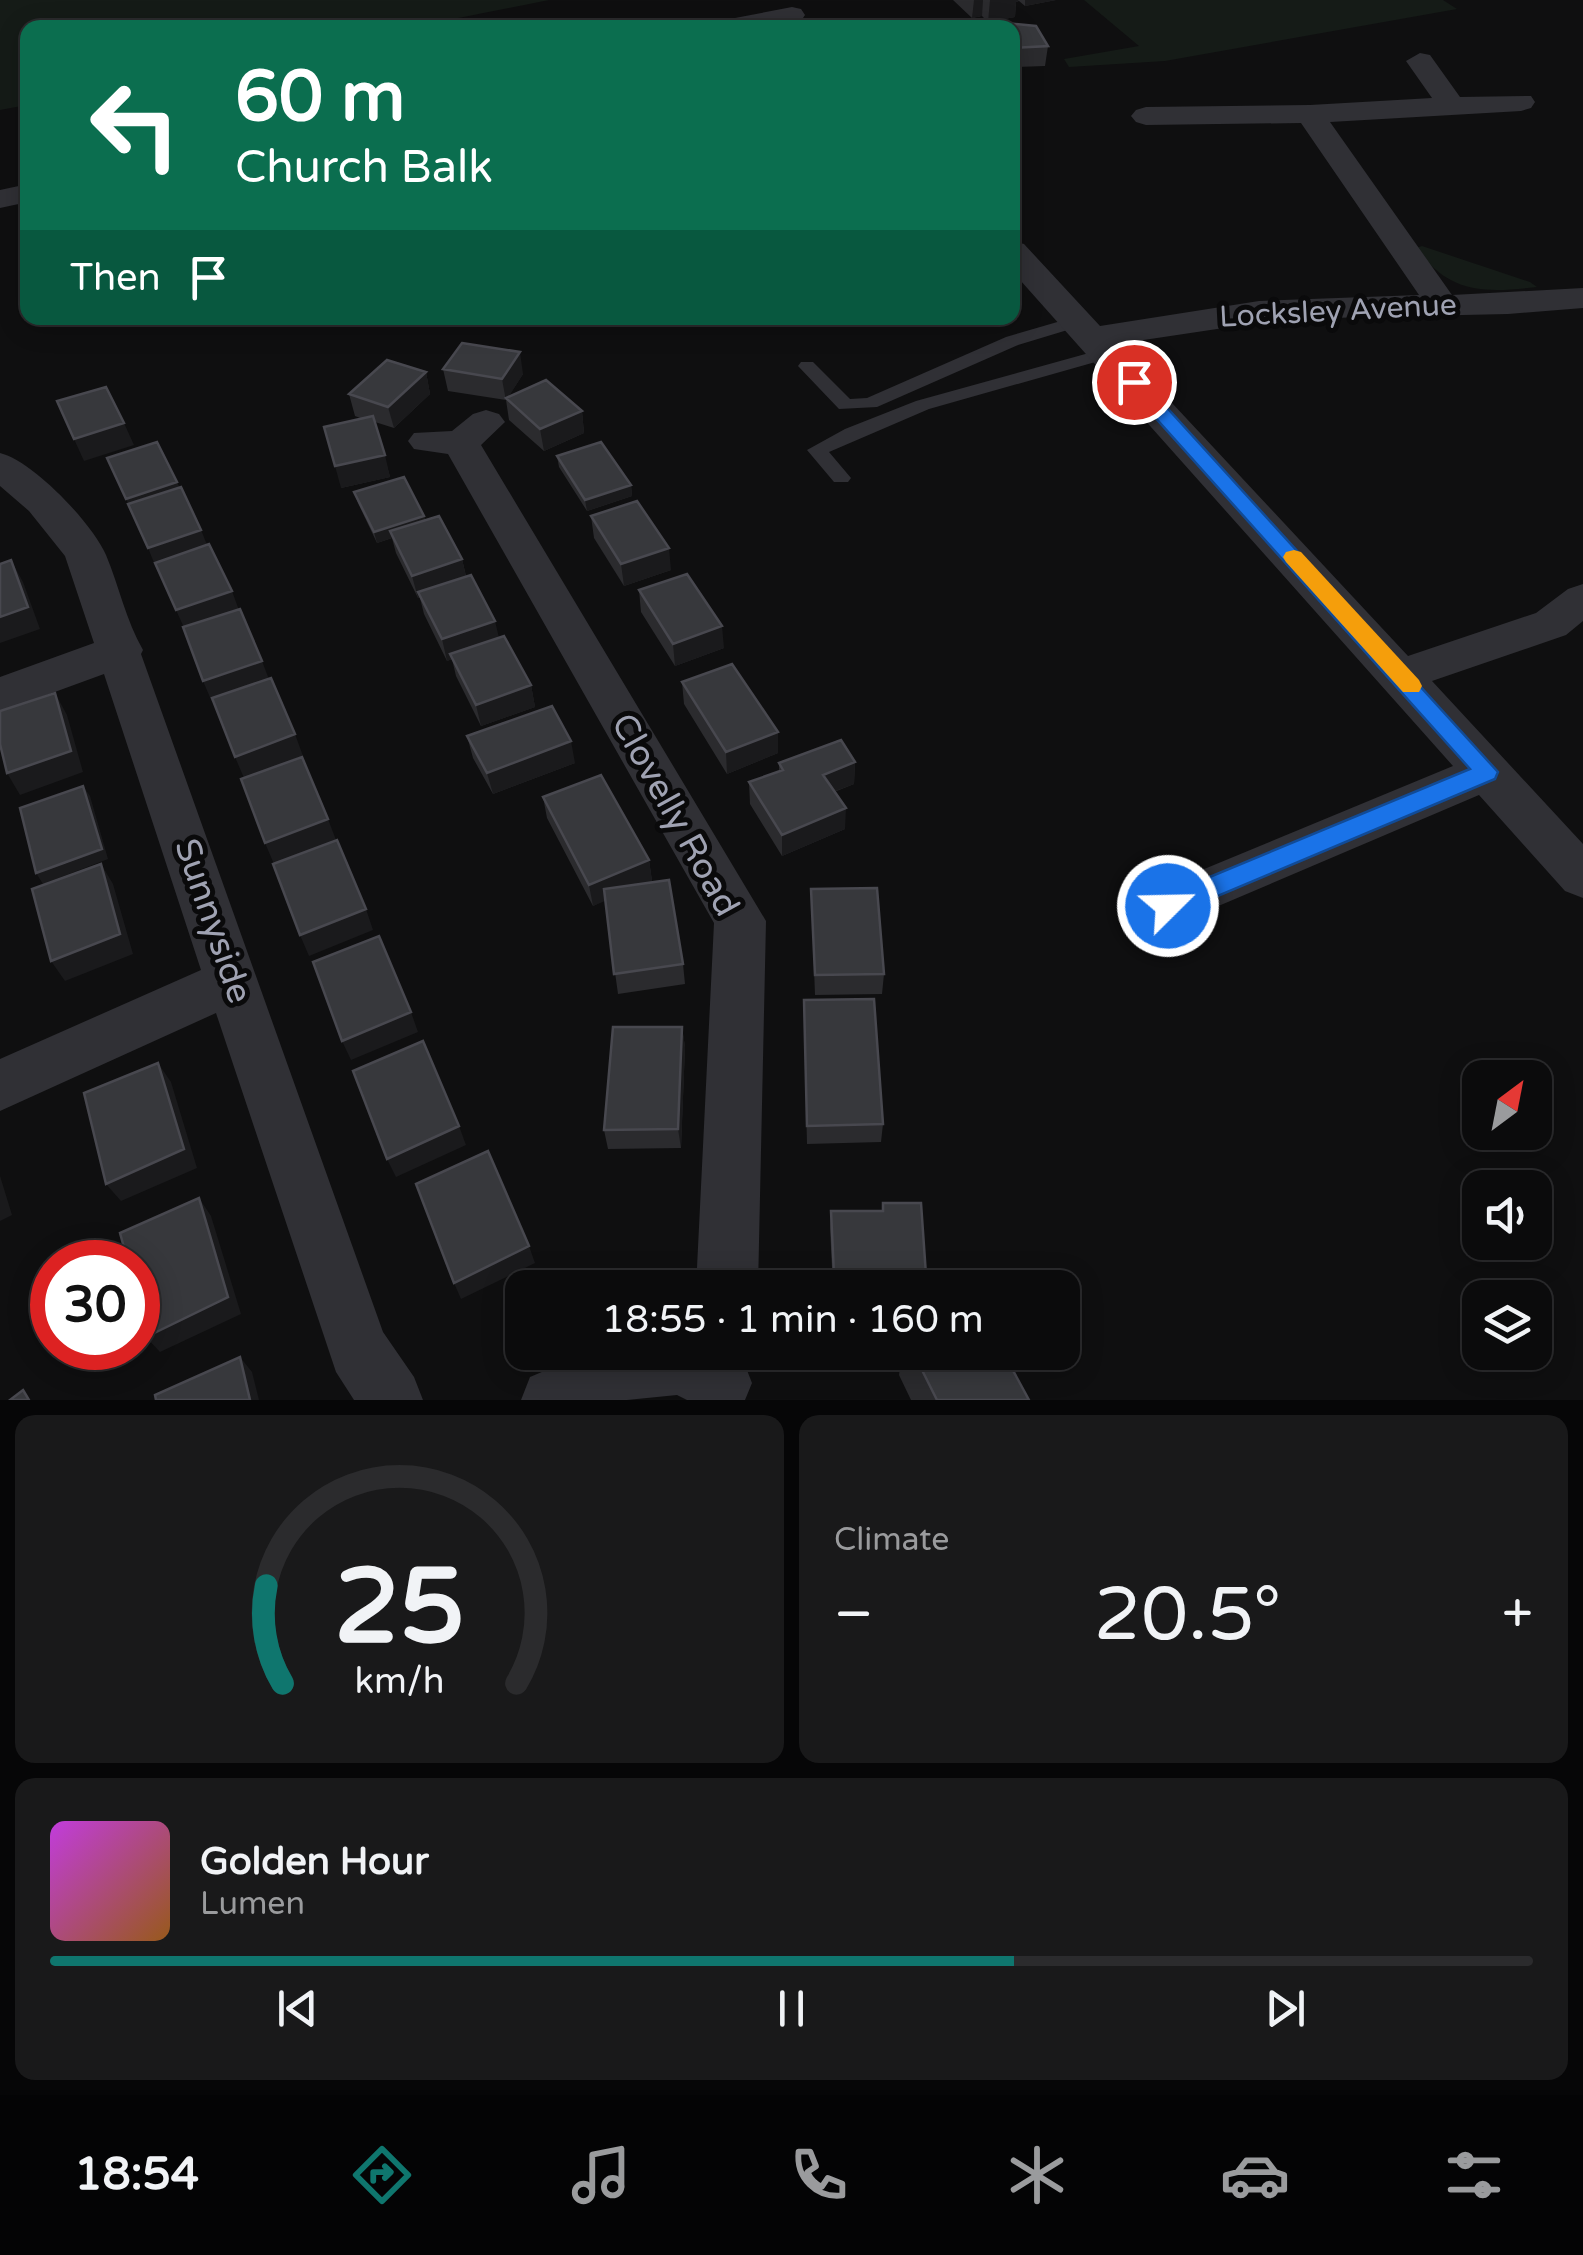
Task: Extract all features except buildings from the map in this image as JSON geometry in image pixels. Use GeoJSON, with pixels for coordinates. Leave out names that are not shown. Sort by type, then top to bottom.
{"type":"FeatureCollection","features":[{"type":"Feature","properties":{"kind":"street"},"geometry":{"type":"LineString","coordinates":[[761,20],[791,14]]}},
{"type":"Feature","properties":{"kind":"street"},"geometry":{"type":"LineString","coordinates":[[1420,62],[1450,103]]}},
{"type":"Feature","properties":{"kind":"street"},"geometry":{"type":"LineString","coordinates":[[1146,116],[1310,114],[1450,103],[1521,102]]}},
{"type":"Feature","properties":{"kind":"street"},"geometry":{"type":"LineString","coordinates":[[1310,114],[1443,306]]}},
{"type":"Feature","properties":{"kind":"street"},"geometry":{"type":"LineString","coordinates":[[1020,259],[1583,876]]}},
{"type":"Feature","properties":{"kind":"street","name":"Locksley Avenue"},"geometry":{"type":"LineString","coordinates":[[1093,337],[1217,314],[1288,308],[1443,306],[1583,298]]}},
{"type":"Feature","properties":{"kind":"street","name":"Clovelly Road"},"geometry":{"type":"LineString","coordinates":[[458,436],[740,921],[727,1270]]}},
{"type":"Feature","properties":{"kind":"street","name":"Sunnyside"},"geometry":{"type":"LineString","coordinates":[[0,465],[43,502],[84,552],[121,650],[358,1350],[391,1400]]}},
{"type":"Feature","properties":{"kind":"street"},"geometry":{"type":"LineString","coordinates":[[1401,674],[1551,624],[1583,600]]}},
{"type":"Feature","properties":{"kind":"street"},"geometry":{"type":"LineString","coordinates":[[0,695],[121,650]]}},
{"type":"Feature","properties":{"kind":"street"},"geometry":{"type":"LineString","coordinates":[[1168,906],[1486,772]]}},
{"type":"Feature","properties":{"kind":"street"},"geometry":{"type":"LineString","coordinates":[[0,1086],[234,980]]}},
{"type":"Feature","properties":{"kind":"street"},"geometry":{"type":"LineString","coordinates":[[553,1400],[634,1365],[682,1363],[723,1379]]}},
{"type":"Feature","properties":{"kind":"lane"},"geometry":{"type":"LineString","coordinates":[[807,366],[846,405],[870,403],[1012,341],[1093,337]]}},
{"type":"Feature","properties":{"kind":"lane"},"geometry":{"type":"LineString","coordinates":[[840,478],[817,450],[850,432],[1093,337]]}},
{"type":"Feature","properties":{"kind":"shaded area"},"geometry":{"type":"Polygon","coordinates":[[[0,0],[549,0],[448,20],[20,20],[20,106],[0,110],[0,0]]]}},
{"type":"Feature","properties":{"kind":"shaded area"},"geometry":{"type":"Polygon","coordinates":[[[1084,0],[1443,0],[1457,9],[1165,61],[1069,67],[1064,59],[1139,46],[1084,0]]]}},
{"type":"Feature","properties":{"kind":"shaded area"},"geometry":{"type":"Polygon","coordinates":[[[1422,246],[1537,287],[1469,287],[1429,263],[1416,248],[1422,246]]]}},
{"type":"Feature","properties":{"kind":"slow traffic"},"geometry":{"type":"LineString","coordinates":[[1294,557],[1411,686]]}},
{"type":"Feature","properties":{"kind":"route"},"geometry":{"type":"LineString","coordinates":[[1134,382],[1486,772],[1168,906]]}}]}
